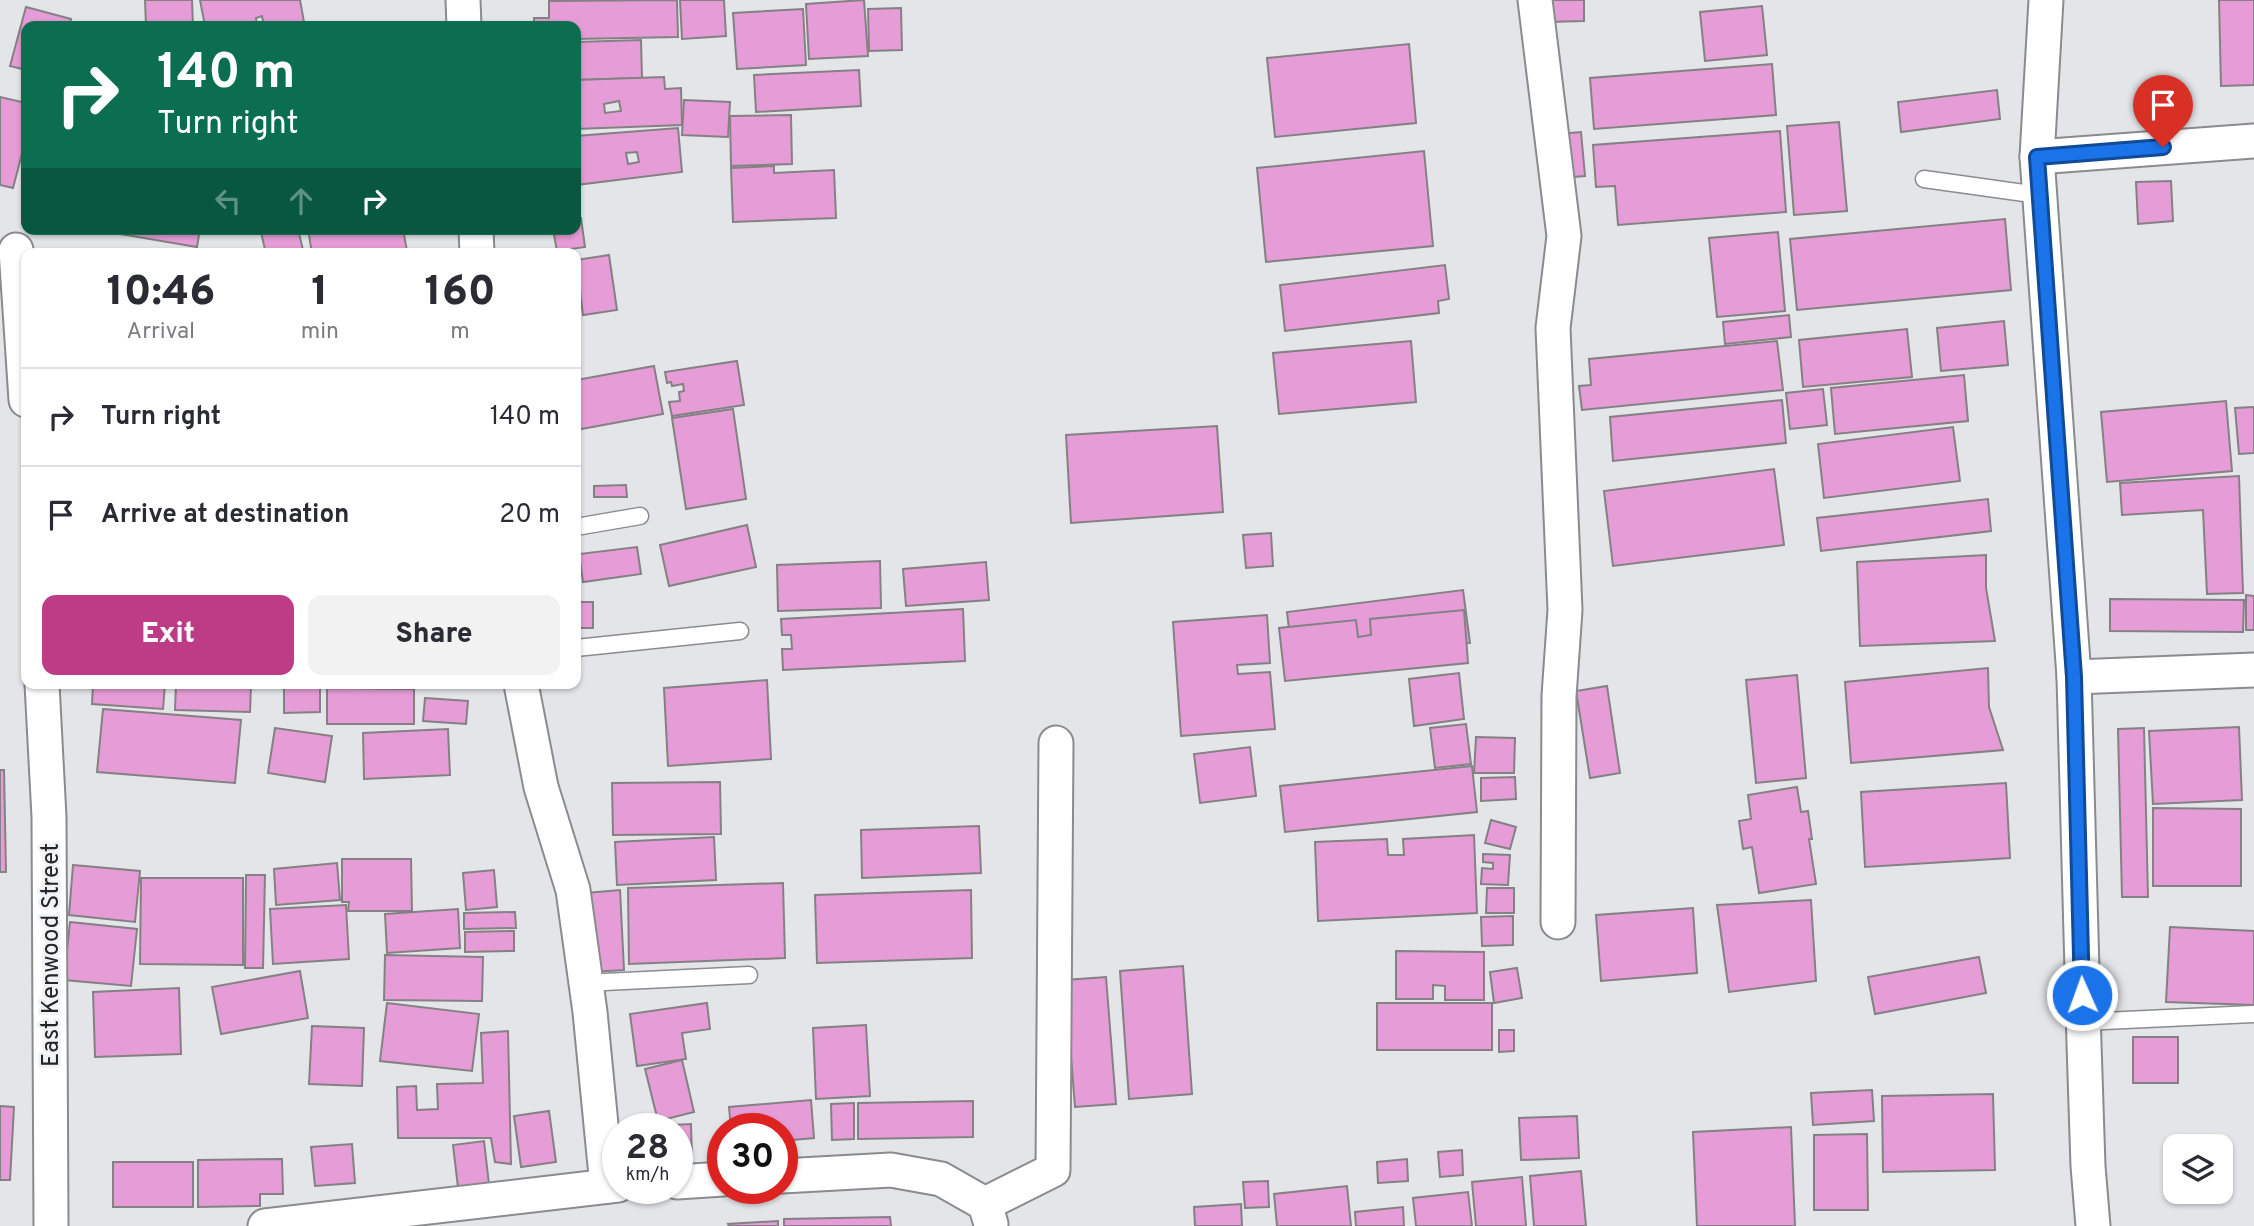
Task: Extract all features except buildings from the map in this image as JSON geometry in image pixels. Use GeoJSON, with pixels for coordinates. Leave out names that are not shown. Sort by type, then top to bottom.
{"type":"FeatureCollection","features":[{"type":"Feature","properties":{"kind":"street"},"geometry":{"type":"LineString","coordinates":[[463,0],[464,21]]}},
{"type":"Feature","properties":{"kind":"street"},"geometry":{"type":"LineString","coordinates":[[1535,0],[1564,236],[1553,328],[1565,610],[1559,696],[1558,922]]}},
{"type":"Feature","properties":{"kind":"street"},"geometry":{"type":"LineString","coordinates":[[2046,0],[2037,157],[2074,677],[2083,1022],[2093,1226]]}},
{"type":"Feature","properties":{"kind":"street"},"geometry":{"type":"LineString","coordinates":[[2037,157],[2254,141]]}},
{"type":"Feature","properties":{"kind":"street"},"geometry":{"type":"LineString","coordinates":[[16,250],[21,325]]}},
{"type":"Feature","properties":{"kind":"street"},"geometry":{"type":"LineString","coordinates":[[2074,677],[2254,670]]}},
{"type":"Feature","properties":{"kind":"street","name":"East Kenwood Street"},"geometry":{"type":"LineString","coordinates":[[42,689],[49,817],[51,1226]]}},
{"type":"Feature","properties":{"kind":"street"},"geometry":{"type":"LineString","coordinates":[[522,689],[541,787],[573,890],[603,1113]]}},
{"type":"Feature","properties":{"kind":"street"},"geometry":{"type":"LineString","coordinates":[[798,1175],[891,1170],[941,1180],[988,1215],[1053,1170],[1056,743]]}},
{"type":"Feature","properties":{"kind":"street"},"geometry":{"type":"LineString","coordinates":[[265,1226],[602,1186]]}},
{"type":"Feature","properties":{"kind":"lane"},"geometry":{"type":"LineString","coordinates":[[1924,179],[2039,195]]}},
{"type":"Feature","properties":{"kind":"lane"},"geometry":{"type":"LineString","coordinates":[[581,526],[640,516]]}},
{"type":"Feature","properties":{"kind":"lane"},"geometry":{"type":"LineString","coordinates":[[581,647],[740,631]]}},
{"type":"Feature","properties":{"kind":"lane"},"geometry":{"type":"LineString","coordinates":[[586,985],[748,975]]}},
{"type":"Feature","properties":{"kind":"lane"},"geometry":{"type":"LineString","coordinates":[[2083,1022],[2253,1014]]}},
{"type":"Feature","properties":{"kind":"route"},"geometry":{"type":"LineString","coordinates":[[2082,995],[2074,677],[2037,157],[2163,147]]}}]}
